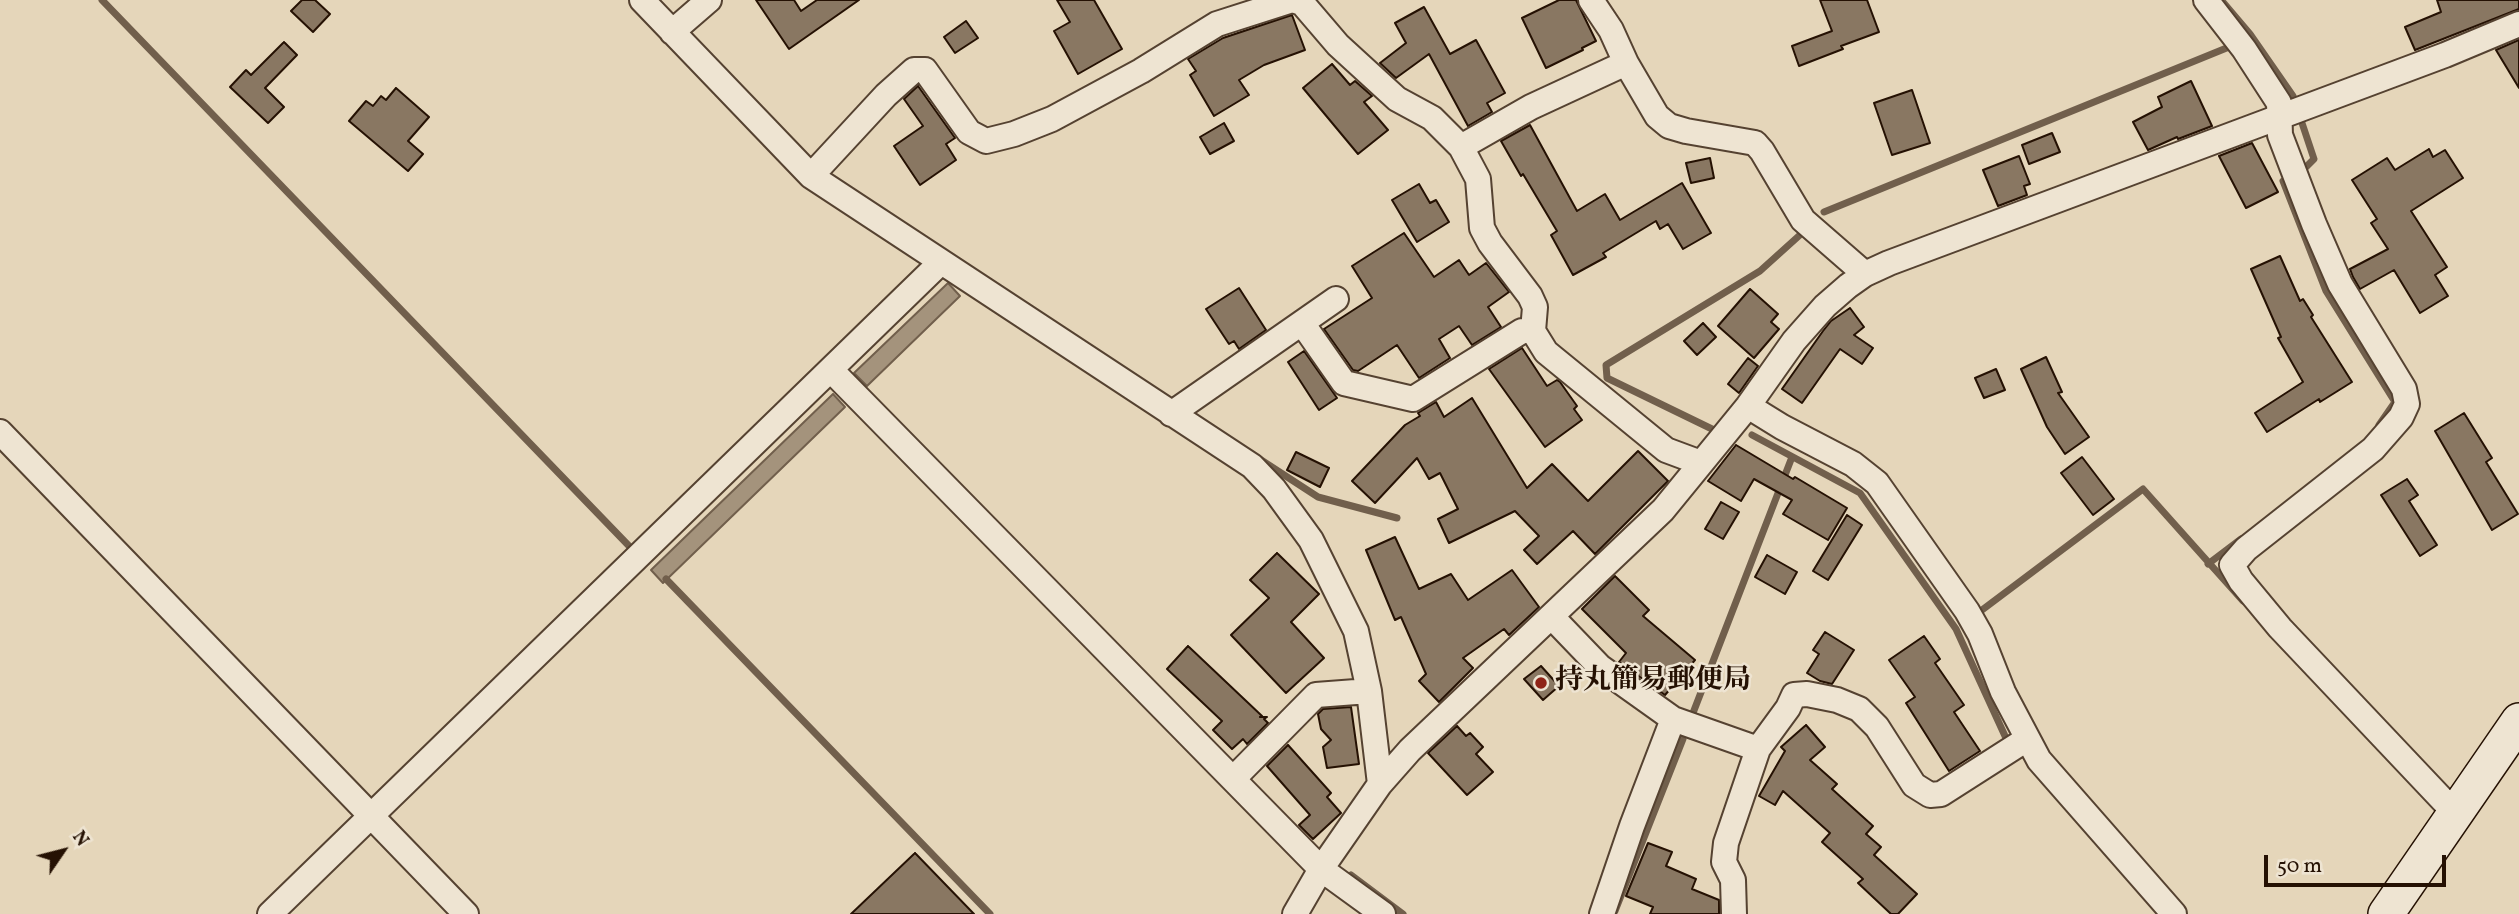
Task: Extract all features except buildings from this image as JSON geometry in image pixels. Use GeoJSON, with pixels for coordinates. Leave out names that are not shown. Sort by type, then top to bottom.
{"type":"FeatureCollection","features":[{"type":"Feature","properties":{"kind":"main road"},"geometry":{"type":"LineString","coordinates":[[2385,914],[2519,721]]}},
{"type":"Feature","properties":{"kind":"street"},"geometry":{"type":"LineString","coordinates":[[642,0],[811,176],[1252,466],[1274,489],[1311,540],[1356,631],[1369,691],[1380,784]]}},
{"type":"Feature","properties":{"kind":"street"},"geometry":{"type":"LineString","coordinates":[[672,32],[709,0]]}},
{"type":"Feature","properties":{"kind":"street"},"geometry":{"type":"LineString","coordinates":[[811,176],[886,95],[915,70],[925,70],[969,132],[986,141],[1014,134],[1052,119],[1141,71],[1217,24],[1292,0],[1302,3],[1338,45],[1397,99],[1432,117],[1461,147],[1478,179],[1482,228],[1490,243],[1530,296],[1535,307],[1533,331],[1546,352],[1666,450],[1701,463]]}},
{"type":"Feature","properties":{"kind":"street"},"geometry":{"type":"LineString","coordinates":[[1591,0],[1611,30],[1626,63],[1657,116],[1669,126],[1755,143],[1803,220],[1865,274]]}},
{"type":"Feature","properties":{"kind":"street"},"geometry":{"type":"LineString","coordinates":[[2206,0],[2244,49],[2279,103],[2280,135],[2340,284],[2404,389],[2407,404],[2401,417],[2373,449],[2246,549],[2232,565],[2241,581],[2280,628],[2455,813]]}},
{"type":"Feature","properties":{"kind":"street"},"geometry":{"type":"LineString","coordinates":[[1295,914],[1321,869],[1380,784],[1410,750],[1662,510],[1748,406],[1794,341],[1818,314],[1865,274],[2115,177],[2445,55],[2519,24]]}},
{"type":"Feature","properties":{"kind":"street"},"geometry":{"type":"LineString","coordinates":[[1461,147],[1531,107],[1626,63]]}},
{"type":"Feature","properties":{"kind":"street"},"geometry":{"type":"LineString","coordinates":[[270,914],[940,262]]}},
{"type":"Feature","properties":{"kind":"street"},"geometry":{"type":"LineString","coordinates":[[1171,414],[1336,299]]}},
{"type":"Feature","properties":{"kind":"street"},"geometry":{"type":"LineString","coordinates":[[1303,323],[1344,383],[1413,399],[1522,331],[1533,331]]}},
{"type":"Feature","properties":{"kind":"street"},"geometry":{"type":"LineString","coordinates":[[831,370],[1321,869],[1382,914]]}},
{"type":"Feature","properties":{"kind":"street"},"geometry":{"type":"LineString","coordinates":[[1748,406],[1853,464],[1877,483],[1967,611],[2039,760],[2174,914]]}},
{"type":"Feature","properties":{"kind":"street"},"geometry":{"type":"LineString","coordinates":[[0,432],[466,914]]}},
{"type":"Feature","properties":{"kind":"street"},"geometry":{"type":"LineString","coordinates":[[1552,617],[1600,667],[1673,719],[1758,750]]}},
{"type":"Feature","properties":{"kind":"street"},"geometry":{"type":"LineString","coordinates":[[1233,779],[1316,695],[1369,691]]}},
{"type":"Feature","properties":{"kind":"street"},"geometry":{"type":"LineString","coordinates":[[1734,914],[1733,880],[1724,862],[1726,843],[1758,750],[1794,695],[1807,694],[1837,700],[1859,709],[1877,726],[1913,785],[1930,795],[1941,794],[2027,739]]}},
{"type":"Feature","properties":{"kind":"street"},"geometry":{"type":"LineString","coordinates":[[1602,914],[1673,719]]}},
{"type":"Feature","properties":{"kind":"shaded area"},"geometry":{"type":"Polygon","coordinates":[[[948,283],[960,296],[867,386],[854,373],[948,283]]]}},
{"type":"Feature","properties":{"kind":"shaded area"},"geometry":{"type":"Polygon","coordinates":[[[833,394],[845,407],[663,583],[651,570],[833,394]]]}},
{"type":"Feature","properties":{"kind":"waterway"},"geometry":{"type":"LineString","coordinates":[[102,0],[631,548]]}},
{"type":"Feature","properties":{"kind":"waterway"},"geometry":{"type":"LineString","coordinates":[[2222,1],[2250,34],[2293,96]]}},
{"type":"Feature","properties":{"kind":"waterway"},"geometry":{"type":"LineString","coordinates":[[1824,212],[2229,47]]}},
{"type":"Feature","properties":{"kind":"waterway"},"geometry":{"type":"LineString","coordinates":[[2302,123],[2314,159],[2306,167]]}},
{"type":"Feature","properties":{"kind":"waterway"},"geometry":{"type":"LineString","coordinates":[[2283,181],[2326,291],[2395,402],[2379,425]]}},
{"type":"Feature","properties":{"kind":"waterway"},"geometry":{"type":"LineString","coordinates":[[1712,429],[1607,378],[1606,365],[1760,271],[1801,234]]}},
{"type":"Feature","properties":{"kind":"waterway"},"geometry":{"type":"LineString","coordinates":[[1752,435],[1860,493],[1956,629],[2005,736]]}},
{"type":"Feature","properties":{"kind":"waterway"},"geometry":{"type":"LineString","coordinates":[[1693,713],[1792,457]]}},
{"type":"Feature","properties":{"kind":"waterway"},"geometry":{"type":"LineString","coordinates":[[1258,458],[1318,497],[1397,518]]}},
{"type":"Feature","properties":{"kind":"waterway"},"geometry":{"type":"LineString","coordinates":[[1982,610],[2143,489],[2243,601]]}},
{"type":"Feature","properties":{"kind":"waterway"},"geometry":{"type":"LineString","coordinates":[[2208,564],[2241,539]]}},
{"type":"Feature","properties":{"kind":"waterway"},"geometry":{"type":"LineString","coordinates":[[666,579],[990,914]]}},
{"type":"Feature","properties":{"kind":"waterway"},"geometry":{"type":"LineString","coordinates":[[1615,911],[1683,739]]}},
{"type":"Feature","properties":{"kind":"waterway"},"geometry":{"type":"LineString","coordinates":[[1351,875],[1403,914]]}},
{"type":"Feature","properties":{"kind":"place","name":"持丸簡易郵便局"},"geometry":{"type":"Point","coordinates":[1541,683]}}]}
